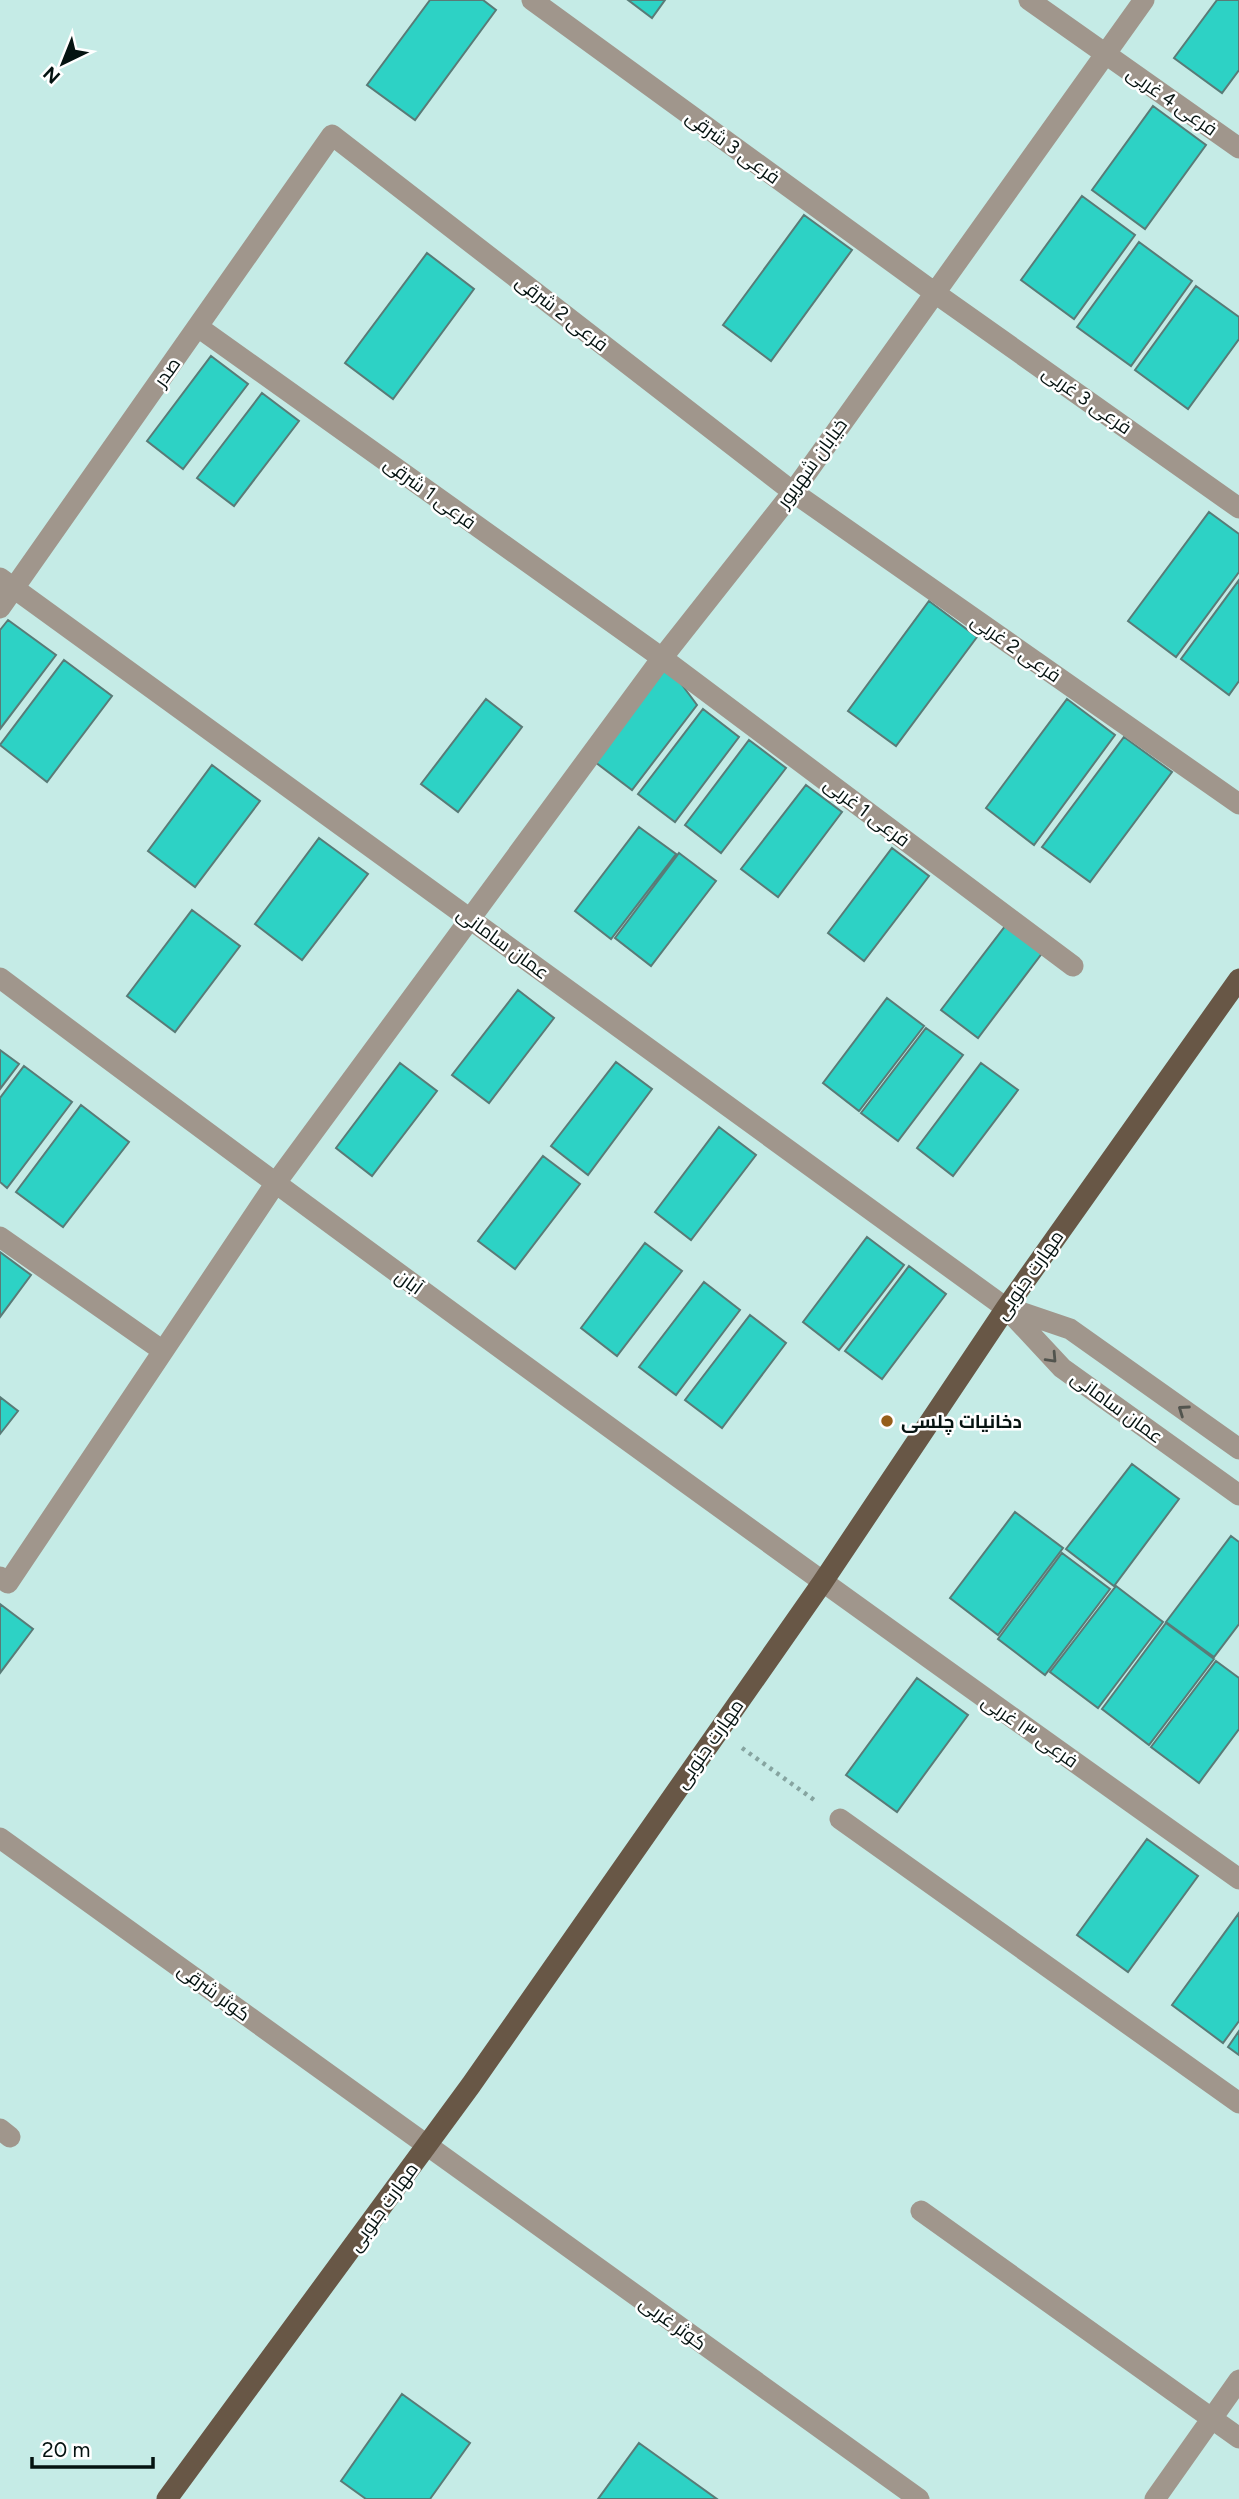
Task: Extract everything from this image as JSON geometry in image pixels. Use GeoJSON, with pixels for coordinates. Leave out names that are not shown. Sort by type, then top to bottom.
{"type":"FeatureCollection","features":[{"type":"Feature","properties":{"kind":"main road","name":"مهارت جنوبی"},"geometry":{"type":"LineString","coordinates":[[167,2499],[427,2147],[822,1583],[1006,1308],[1239,979]]}},
{"type":"Feature","properties":{"kind":"street","name":"فرعی 3 شرقی"},"geometry":{"type":"LineString","coordinates":[[531,0],[934,293]]}},
{"type":"Feature","properties":{"kind":"street","name":"فرعی 4 غربی"},"geometry":{"type":"LineString","coordinates":[[1029,0],[1239,148]]}},
{"type":"Feature","properties":{"kind":"street","name":"خیابان شهریور"},"geometry":{"type":"LineString","coordinates":[[0,1577],[8,1583],[275,1184],[662,658],[793,492],[1144,0]]}},
{"type":"Feature","properties":{"kind":"street","name":"صدر"},"geometry":{"type":"LineString","coordinates":[[0,608],[7,583],[198,327],[332,135]]}},
{"type":"Feature","properties":{"kind":"street","name":"فرعی 2 شرقی"},"geometry":{"type":"LineString","coordinates":[[332,135],[793,492]]}},
{"type":"Feature","properties":{"kind":"street","name":"فرعی 3 غربی"},"geometry":{"type":"LineString","coordinates":[[934,293],[1239,508]]}},
{"type":"Feature","properties":{"kind":"street","name":"فرعی 1 شرقی"},"geometry":{"type":"LineString","coordinates":[[198,327],[662,658]]}},
{"type":"Feature","properties":{"kind":"street","name":"فرعی 2 غربی"},"geometry":{"type":"LineString","coordinates":[[793,492],[1239,804]]}},
{"type":"Feature","properties":{"kind":"street","name":"عمان سامانی"},"geometry":{"type":"LineString","coordinates":[[7,583],[1006,1308],[1062,1368],[1239,1495]]}},
{"type":"Feature","properties":{"kind":"street","name":"فرعی 1 غربی"},"geometry":{"type":"LineString","coordinates":[[662,658],[1073,965]]}},
{"type":"Feature","properties":{"kind":"street","name":"آبان"},"geometry":{"type":"LineString","coordinates":[[0,978],[275,1184],[822,1583]]}},
{"type":"Feature","properties":{"kind":"street"},"geometry":{"type":"LineString","coordinates":[[0,1237],[163,1351]]}},
{"type":"Feature","properties":{"kind":"street","name":"عمان سامانی"},"geometry":{"type":"LineString","coordinates":[[1006,1308],[1070,1329],[1239,1449]]}},
{"type":"Feature","properties":{"kind":"street","name":"فرعی ۱۳ غربی"},"geometry":{"type":"LineString","coordinates":[[822,1583],[1239,1879]]}},
{"type":"Feature","properties":{"kind":"street"},"geometry":{"type":"LineString","coordinates":[[839,1819],[1239,2104]]}},
{"type":"Feature","properties":{"kind":"street","name":"کوثر شرقی"},"geometry":{"type":"LineString","coordinates":[[0,1838],[427,2147]]}},
{"type":"Feature","properties":{"kind":"street","name":"کوثر غربی"},"geometry":{"type":"LineString","coordinates":[[427,2147],[919,2499]]}},
{"type":"Feature","properties":{"kind":"street"},"geometry":{"type":"LineString","coordinates":[[921,2211],[1239,2438]]}},
{"type":"Feature","properties":{"kind":"street"},"geometry":{"type":"LineString","coordinates":[[1156,2499],[1239,2381]]}},
{"type":"Feature","properties":{"kind":"path"},"geometry":{"type":"LineString","coordinates":[[719,1731],[839,1819]]}},
{"type":"Feature","properties":{"kind":"building"},"geometry":{"type":"Polygon","coordinates":[[[430,0],[483,0],[496,10],[415,120],[367,85],[430,0]]]}},
{"type":"Feature","properties":{"kind":"building"},"geometry":{"type":"Polygon","coordinates":[[[628,0],[665,0],[652,18],[628,0]]]}},
{"type":"Feature","properties":{"kind":"building"},"geometry":{"type":"Polygon","coordinates":[[[1217,0],[1239,0],[1239,70],[1222,93],[1174,58],[1217,0]]]}},
{"type":"Feature","properties":{"kind":"building"},"geometry":{"type":"Polygon","coordinates":[[[1153,106],[1206,145],[1145,229],[1092,190],[1153,106]]]}},
{"type":"Feature","properties":{"kind":"building"},"geometry":{"type":"Polygon","coordinates":[[[1082,196],[1135,235],[1074,319],[1021,280],[1082,196]]]}},
{"type":"Feature","properties":{"kind":"building"},"geometry":{"type":"Polygon","coordinates":[[[804,215],[852,250],[771,361],[723,325],[804,215]]]}},
{"type":"Feature","properties":{"kind":"building"},"geometry":{"type":"Polygon","coordinates":[[[1139,242],[1192,281],[1131,366],[1077,327],[1139,242]]]}},
{"type":"Feature","properties":{"kind":"building"},"geometry":{"type":"Polygon","coordinates":[[[427,253],[474,289],[393,399],[345,363],[427,253]]]}},
{"type":"Feature","properties":{"kind":"building"},"geometry":{"type":"Polygon","coordinates":[[[1196,286],[1239,317],[1239,339],[1188,409],[1135,370],[1196,286]]]}},
{"type":"Feature","properties":{"kind":"building"},"geometry":{"type":"Polygon","coordinates":[[[211,356],[248,384],[183,469],[147,441],[211,356]]]}},
{"type":"Feature","properties":{"kind":"building"},"geometry":{"type":"Polygon","coordinates":[[[262,393],[299,421],[234,506],[197,478],[262,393]]]}},
{"type":"Feature","properties":{"kind":"building"},"geometry":{"type":"Polygon","coordinates":[[[1209,512],[1239,534],[1239,572],[1176,657],[1128,621],[1209,512]]]}},
{"type":"Feature","properties":{"kind":"building"},"geometry":{"type":"Polygon","coordinates":[[[1239,580],[1239,681],[1229,695],[1181,659],[1239,580]]]}},
{"type":"Feature","properties":{"kind":"building"},"geometry":{"type":"Polygon","coordinates":[[[929,601],[977,637],[896,746],[848,711],[929,601]]]}},
{"type":"Feature","properties":{"kind":"building"},"geometry":{"type":"Polygon","coordinates":[[[8,620],[56,655],[0,729],[0,630],[8,620]]]}},
{"type":"Feature","properties":{"kind":"building"},"geometry":{"type":"Polygon","coordinates":[[[662,658],[697,705],[632,790],[595,762],[662,658]]]}},
{"type":"Feature","properties":{"kind":"building"},"geometry":{"type":"Polygon","coordinates":[[[64,660],[112,696],[47,782],[0,745],[64,660]]]}},
{"type":"Feature","properties":{"kind":"building"},"geometry":{"type":"Polygon","coordinates":[[[486,699],[522,727],[458,812],[421,784],[486,699]]]}},
{"type":"Feature","properties":{"kind":"building"},"geometry":{"type":"Polygon","coordinates":[[[1067,699],[1115,735],[1034,845],[986,808],[1067,699]]]}},
{"type":"Feature","properties":{"kind":"building"},"geometry":{"type":"Polygon","coordinates":[[[703,709],[739,737],[675,822],[638,794],[703,709]]]}},
{"type":"Feature","properties":{"kind":"building"},"geometry":{"type":"Polygon","coordinates":[[[1124,737],[1172,772],[1090,882],[1042,847],[1124,737]]]}},
{"type":"Feature","properties":{"kind":"building"},"geometry":{"type":"Polygon","coordinates":[[[749,740],[786,768],[721,853],[685,825],[749,740]]]}},
{"type":"Feature","properties":{"kind":"building"},"geometry":{"type":"Polygon","coordinates":[[[212,765],[260,801],[195,887],[148,851],[212,765]]]}},
{"type":"Feature","properties":{"kind":"building"},"geometry":{"type":"Polygon","coordinates":[[[806,785],[842,812],[778,897],[741,869],[806,785]]]}},
{"type":"Feature","properties":{"kind":"building"},"geometry":{"type":"Polygon","coordinates":[[[639,827],[676,854],[611,939],[575,911],[639,827]]]}},
{"type":"Feature","properties":{"kind":"building"},"geometry":{"type":"Polygon","coordinates":[[[319,838],[368,874],[302,960],[255,924],[319,838]]]}},
{"type":"Feature","properties":{"kind":"building"},"geometry":{"type":"Polygon","coordinates":[[[892,848],[929,876],[864,961],[828,933],[892,848]]]}},
{"type":"Feature","properties":{"kind":"building"},"geometry":{"type":"Polygon","coordinates":[[[679,853],[716,881],[651,966],[615,938],[679,853]]]}},
{"type":"Feature","properties":{"kind":"building"},"geometry":{"type":"Polygon","coordinates":[[[192,910],[240,946],[175,1032],[127,996],[192,910]]]}},
{"type":"Feature","properties":{"kind":"building"},"geometry":{"type":"Polygon","coordinates":[[[1006,925],[1043,952],[978,1038],[941,1010],[1006,925]]]}},
{"type":"Feature","properties":{"kind":"building"},"geometry":{"type":"Polygon","coordinates":[[[518,990],[554,1018],[489,1103],[452,1075],[518,990]]]}},
{"type":"Feature","properties":{"kind":"building"},"geometry":{"type":"Polygon","coordinates":[[[887,998],[924,1026],[859,1111],[823,1083],[887,998]]]}},
{"type":"Feature","properties":{"kind":"building"},"geometry":{"type":"Polygon","coordinates":[[[926,1028],[963,1055],[898,1141],[861,1113],[926,1028]]]}},
{"type":"Feature","properties":{"kind":"building"},"geometry":{"type":"Polygon","coordinates":[[[0,1050],[19,1064],[0,1089],[0,1050]]]}},
{"type":"Feature","properties":{"kind":"building"},"geometry":{"type":"Polygon","coordinates":[[[616,1062],[652,1089],[588,1175],[551,1146],[616,1062]]]}},
{"type":"Feature","properties":{"kind":"building"},"geometry":{"type":"Polygon","coordinates":[[[400,1063],[437,1091],[372,1176],[336,1148],[400,1063]]]}},
{"type":"Feature","properties":{"kind":"building"},"geometry":{"type":"Polygon","coordinates":[[[981,1063],[1018,1090],[953,1176],[917,1148],[981,1063]]]}},
{"type":"Feature","properties":{"kind":"building"},"geometry":{"type":"Polygon","coordinates":[[[24,1066],[72,1102],[7,1188],[0,1182],[0,1098],[24,1066]]]}},
{"type":"Feature","properties":{"kind":"building"},"geometry":{"type":"Polygon","coordinates":[[[81,1105],[129,1142],[63,1227],[16,1192],[81,1105]]]}},
{"type":"Feature","properties":{"kind":"building"},"geometry":{"type":"Polygon","coordinates":[[[719,1127],[756,1155],[691,1240],[655,1212],[719,1127]]]}},
{"type":"Feature","properties":{"kind":"building"},"geometry":{"type":"Polygon","coordinates":[[[543,1156],[580,1184],[515,1269],[478,1241],[543,1156]]]}},
{"type":"Feature","properties":{"kind":"building"},"geometry":{"type":"Polygon","coordinates":[[[867,1237],[904,1265],[839,1350],[803,1322],[867,1237]]]}},
{"type":"Feature","properties":{"kind":"building"},"geometry":{"type":"Polygon","coordinates":[[[645,1243],[682,1271],[617,1356],[581,1328],[645,1243]]]}},
{"type":"Feature","properties":{"kind":"building"},"geometry":{"type":"Polygon","coordinates":[[[0,1252],[31,1275],[0,1317],[0,1252]]]}},
{"type":"Feature","properties":{"kind":"building"},"geometry":{"type":"Polygon","coordinates":[[[909,1266],[946,1294],[882,1379],[845,1351],[909,1266]]]}},
{"type":"Feature","properties":{"kind":"building"},"geometry":{"type":"Polygon","coordinates":[[[704,1282],[740,1310],[676,1395],[639,1367],[704,1282]]]}},
{"type":"Feature","properties":{"kind":"building"},"geometry":{"type":"Polygon","coordinates":[[[750,1315],[786,1343],[722,1428],[685,1400],[750,1315]]]}},
{"type":"Feature","properties":{"kind":"building"},"geometry":{"type":"Polygon","coordinates":[[[0,1397],[18,1411],[0,1434],[0,1397]]]}},
{"type":"Feature","properties":{"kind":"building"},"geometry":{"type":"Polygon","coordinates":[[[1132,1464],[1179,1499],[1114,1586],[1066,1549],[1132,1464]]]}},
{"type":"Feature","properties":{"kind":"building"},"geometry":{"type":"Polygon","coordinates":[[[1015,1512],[1063,1548],[998,1635],[950,1598],[1015,1512]]]}},
{"type":"Feature","properties":{"kind":"building"},"geometry":{"type":"Polygon","coordinates":[[[1231,1536],[1239,1542],[1239,1624],[1214,1657],[1166,1622],[1231,1536]]]}},
{"type":"Feature","properties":{"kind":"building"},"geometry":{"type":"Polygon","coordinates":[[[1062,1553],[1110,1589],[1045,1675],[998,1639],[1062,1553]]]}},
{"type":"Feature","properties":{"kind":"building"},"geometry":{"type":"Polygon","coordinates":[[[1116,1586],[1163,1622],[1098,1708],[1050,1672],[1116,1586]]]}},
{"type":"Feature","properties":{"kind":"building"},"geometry":{"type":"Polygon","coordinates":[[[0,1604],[33,1629],[0,1673],[0,1604]]]}},
{"type":"Feature","properties":{"kind":"building"},"geometry":{"type":"Polygon","coordinates":[[[1166,1623],[1214,1659],[1149,1745],[1102,1709],[1166,1623]]]}},
{"type":"Feature","properties":{"kind":"building"},"geometry":{"type":"Polygon","coordinates":[[[1216,1661],[1239,1678],[1239,1729],[1199,1783],[1151,1747],[1216,1661]]]}},
{"type":"Feature","properties":{"kind":"building"},"geometry":{"type":"Polygon","coordinates":[[[917,1678],[968,1715],[897,1812],[846,1775],[917,1678]]]}},
{"type":"Feature","properties":{"kind":"building"},"geometry":{"type":"Polygon","coordinates":[[[1147,1839],[1198,1876],[1128,1972],[1077,1935],[1147,1839]]]}},
{"type":"Feature","properties":{"kind":"building"},"geometry":{"type":"Polygon","coordinates":[[[1239,1913],[1239,2021],[1223,2043],[1172,2005],[1239,1913]]]}},
{"type":"Feature","properties":{"kind":"building"},"geometry":{"type":"Polygon","coordinates":[[[1239,2031],[1239,2055],[1228,2047],[1239,2031]]]}},
{"type":"Feature","properties":{"kind":"building"},"geometry":{"type":"Polygon","coordinates":[[[402,2394],[470,2443],[430,2499],[366,2499],[341,2481],[402,2394]]]}},
{"type":"Feature","properties":{"kind":"building"},"geometry":{"type":"Polygon","coordinates":[[[639,2443],[717,2499],[598,2499],[639,2443]]]}},
{"type":"Feature","properties":{"kind":"place","name":"دخانیات چلسی"},"geometry":{"type":"Point","coordinates":[887,1421]}}]}
